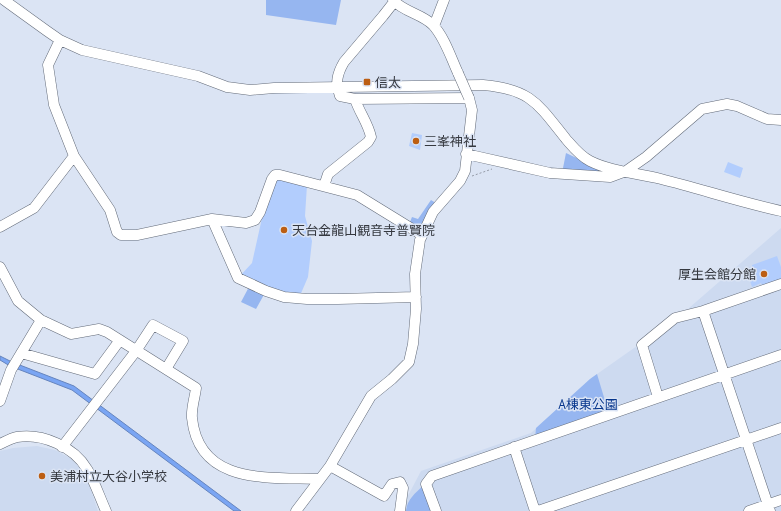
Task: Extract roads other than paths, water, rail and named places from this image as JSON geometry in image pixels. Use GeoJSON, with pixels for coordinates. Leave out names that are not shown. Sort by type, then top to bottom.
{"type":"FeatureCollection","features":[{"type":"Feature","properties":{"kind":"street"},"geometry":{"type":"LineString","coordinates":[[4,0],[60,40],[82,50],[198,76],[227,87],[250,90],[274,88],[483,86],[514,90],[527,96],[538,105],[578,153],[589,161],[781,211]]}},
{"type":"Feature","properties":{"kind":"street"},"geometry":{"type":"LineString","coordinates":[[434,26],[444,0]]}},
{"type":"Feature","properties":{"kind":"street"},"geometry":{"type":"LineString","coordinates":[[296,511],[330,466],[371,396],[409,362],[413,344],[417,250],[422,235],[433,212],[460,181],[465,170],[472,110],[469,98],[445,43],[434,26],[394,1],[384,16],[344,62],[337,78],[337,87],[340,96],[355,99],[469,98]]}},
{"type":"Feature","properties":{"kind":"street"},"geometry":{"type":"LineString","coordinates":[[60,40],[48,65],[54,105],[74,156],[110,210],[116,232],[121,235],[137,235],[212,220],[246,223],[255,220],[260,212],[272,179],[275,175],[357,195],[422,235]]}},
{"type":"Feature","properties":{"kind":"street"},"geometry":{"type":"LineString","coordinates":[[324,186],[328,174],[368,142],[371,137],[368,124],[355,99]]}},
{"type":"Feature","properties":{"kind":"street"},"geometry":{"type":"LineString","coordinates":[[466,154],[550,172],[610,176],[626,171],[646,157],[702,110],[727,104],[737,106],[767,119],[781,120]]}},
{"type":"Feature","properties":{"kind":"street"},"geometry":{"type":"LineString","coordinates":[[0,227],[34,208],[74,156]]}},
{"type":"Feature","properties":{"kind":"street"},"geometry":{"type":"LineString","coordinates":[[212,220],[238,278],[266,291],[284,297],[306,299],[416,297]]}},
{"type":"Feature","properties":{"kind":"street"},"geometry":{"type":"LineString","coordinates":[[0,267],[18,301],[41,320],[71,334],[99,329],[107,332],[196,388],[192,417],[198,442],[211,460],[225,469],[256,477],[320,479]]}},
{"type":"Feature","properties":{"kind":"street"},"geometry":{"type":"LineString","coordinates":[[658,397],[642,345],[675,318],[703,311],[781,284]]}},
{"type":"Feature","properties":{"kind":"street"},"geometry":{"type":"LineString","coordinates":[[703,311],[769,508]]}},
{"type":"Feature","properties":{"kind":"street"},"geometry":{"type":"LineString","coordinates":[[0,401],[17,361],[41,320]]}},
{"type":"Feature","properties":{"kind":"street"},"geometry":{"type":"LineString","coordinates":[[62,446],[136,351],[153,325],[183,341],[166,370]]}},
{"type":"Feature","properties":{"kind":"street"},"geometry":{"type":"LineString","coordinates":[[17,361],[95,374],[120,340]]}},
{"type":"Feature","properties":{"kind":"street"},"geometry":{"type":"LineString","coordinates":[[436,511],[426,484],[432,476],[781,355]]}},
{"type":"Feature","properties":{"kind":"street"},"geometry":{"type":"LineString","coordinates":[[514,447],[536,511],[781,428]]}},
{"type":"Feature","properties":{"kind":"street"},"geometry":{"type":"LineString","coordinates":[[0,444],[17,437],[31,437],[45,438],[62,446],[77,456],[87,469],[106,511]]}},
{"type":"Feature","properties":{"kind":"street"},"geometry":{"type":"LineString","coordinates":[[330,466],[384,496],[392,484],[400,482],[403,488],[400,511]]}},
{"type":"Feature","properties":{"kind":"street"},"geometry":{"type":"LineString","coordinates":[[750,511],[769,508],[781,500]]}},
{"type":"Feature","properties":{"kind":"place","name":"信太"},"geometry":{"type":"Point","coordinates":[367,82]}},
{"type":"Feature","properties":{"kind":"place","name":"三峯神社"},"geometry":{"type":"Point","coordinates":[416,141]}},
{"type":"Feature","properties":{"kind":"place","name":"天台金龍山観音寺普賢院"},"geometry":{"type":"Point","coordinates":[284,230]}},
{"type":"Feature","properties":{"kind":"place","name":"厚生会館分館"},"geometry":{"type":"Point","coordinates":[764,274]}},
{"type":"Feature","properties":{"kind":"place","name":"美浦村立大谷小学校"},"geometry":{"type":"Point","coordinates":[42,476]}},
{"type":"Feature","properties":{"kind":"park label","name":"A棟東公園"},"geometry":{"type":"Point","coordinates":[588,404]}}]}
